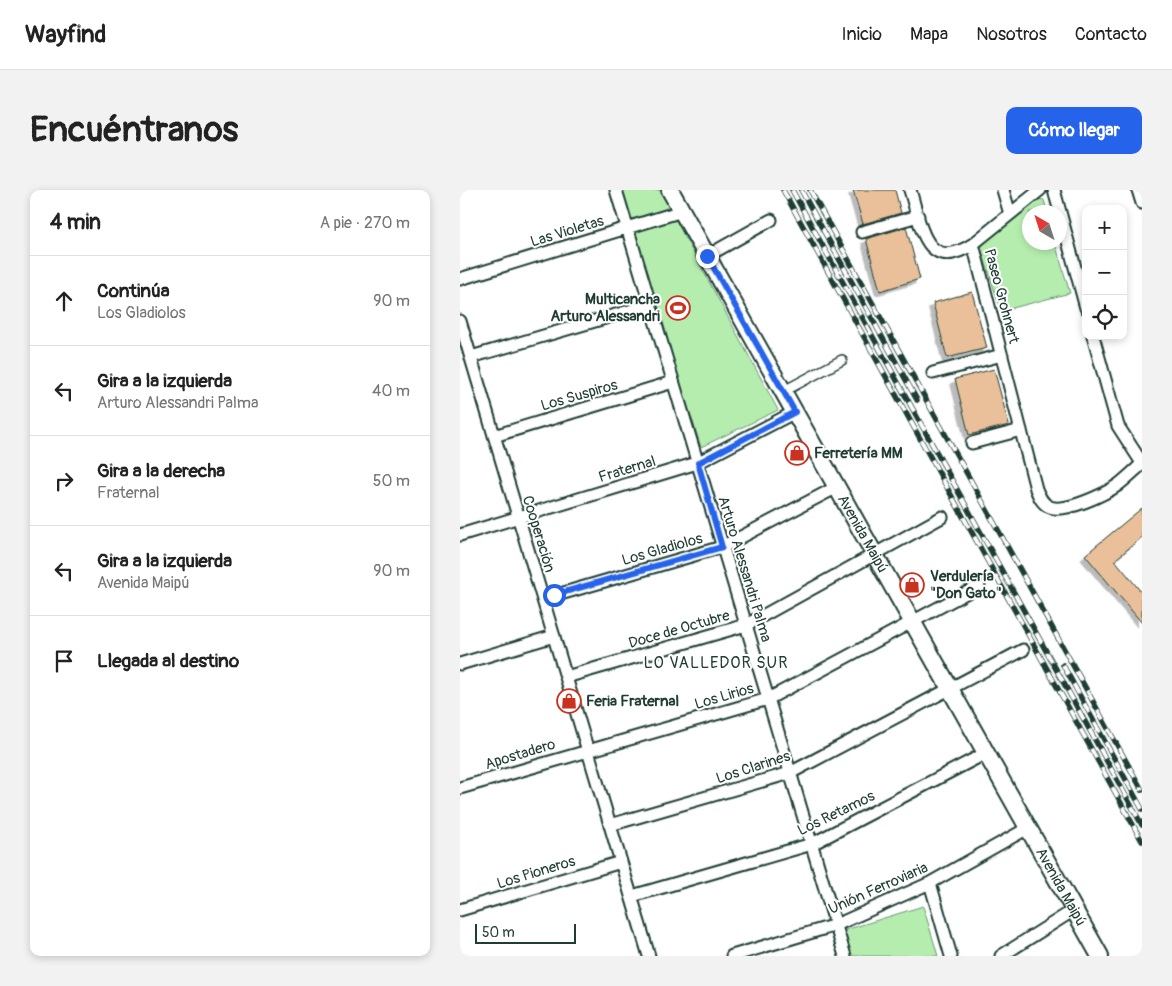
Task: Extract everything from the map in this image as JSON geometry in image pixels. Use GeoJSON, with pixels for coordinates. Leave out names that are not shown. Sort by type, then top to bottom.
{"type":"FeatureCollection","features":[{"type":"Feature","properties":{"kind":"main road","name":"Avenida Maipú"},"geometry":{"type":"LineString","coordinates":[[670,190],[1100,956]]}},
{"type":"Feature","properties":{"kind":"street","name":"Arturo Alessandri Palma"},"geometry":{"type":"LineString","coordinates":[[616,190],[845,956]]}},
{"type":"Feature","properties":{"kind":"street"},"geometry":{"type":"LineString","coordinates":[[910,190],[925,237],[931,248],[943,254],[961,251],[973,244],[1040,190]]}},
{"type":"Feature","properties":{"kind":"street"},"geometry":{"type":"LineString","coordinates":[[1004,190],[1010,214]]}},
{"type":"Feature","properties":{"kind":"street"},"geometry":{"type":"LineString","coordinates":[[1054,190],[1082,295]]}},
{"type":"Feature","properties":{"kind":"street"},"geometry":{"type":"LineString","coordinates":[[1138,190],[1142,203]]}},
{"type":"Feature","properties":{"kind":"street","name":"Las Violetas"},"geometry":{"type":"LineString","coordinates":[[460,279],[682,211]]}},
{"type":"Feature","properties":{"kind":"street"},"geometry":{"type":"LineString","coordinates":[[862,232],[918,216]]}},
{"type":"Feature","properties":{"kind":"street"},"geometry":{"type":"LineString","coordinates":[[707,256],[771,220]]}},
{"type":"Feature","properties":{"kind":"street","name":"Paseo Grohnert"},"geometry":{"type":"LineString","coordinates":[[973,244],[1036,489],[1045,504],[1055,508],[1076,505],[1111,489],[1142,464]]}},
{"type":"Feature","properties":{"kind":"street"},"geometry":{"type":"LineString","coordinates":[[471,357],[650,305]]}},
{"type":"Feature","properties":{"kind":"street","name":"Cooperación"},"geometry":{"type":"LineString","coordinates":[[460,322],[650,956]]}},
{"type":"Feature","properties":{"kind":"street"},"geometry":{"type":"LineString","coordinates":[[1094,340],[1118,426],[1142,464]]}},
{"type":"Feature","properties":{"kind":"street","name":"Paseo Grohnert"},"geometry":{"type":"LineString","coordinates":[[932,373],[1002,355]]}},
{"type":"Feature","properties":{"kind":"street"},"geometry":{"type":"LineString","coordinates":[[784,391],[842,360]]}},
{"type":"Feature","properties":{"kind":"street","name":"Los Suspiros"},"geometry":{"type":"LineString","coordinates":[[494,436],[673,382]]}},
{"type":"Feature","properties":{"kind":"street","name":"Fraternal"},"geometry":{"type":"LineString","coordinates":[[460,535],[698,463],[795,412]]}},
{"type":"Feature","properties":{"kind":"street"},"geometry":{"type":"LineString","coordinates":[[972,444],[1021,430]]}},
{"type":"Feature","properties":{"kind":"street","name":"Los Gladiolos"},"geometry":{"type":"LineString","coordinates":[[543,598],[722,547],[837,487]]}},
{"type":"Feature","properties":{"kind":"street","name":"Doce de Octubre"},"geometry":{"type":"LineString","coordinates":[[566,677],[746,625],[942,517]]}},
{"type":"Feature","properties":{"kind":"street","name":"Los Lirios"},"geometry":{"type":"LineString","coordinates":[[588,750],[768,699],[979,586]]}},
{"type":"Feature","properties":{"kind":"street"},"geometry":{"type":"LineString","coordinates":[[460,664],[554,636]]}},
{"type":"Feature","properties":{"kind":"street","name":"Los Clarines"},"geometry":{"type":"LineString","coordinates":[[610,825],[790,773],[1022,650]]}},
{"type":"Feature","properties":{"kind":"street","name":"Apostadero"},"geometry":{"type":"LineString","coordinates":[[460,788],[588,750]]}},
{"type":"Feature","properties":{"kind":"street","name":"Los Retamos"},"geometry":{"type":"LineString","coordinates":[[632,896],[812,844],[986,753]]}},
{"type":"Feature","properties":{"kind":"street","name":"Unión Ferroviaria"},"geometry":{"type":"LineString","coordinates":[[732,956],[836,925],[930,883],[1028,828]]}},
{"type":"Feature","properties":{"kind":"street","name":"Los Pioneros"},"geometry":{"type":"LineString","coordinates":[[460,910],[621,862]]}},
{"type":"Feature","properties":{"kind":"street"},"geometry":{"type":"LineString","coordinates":[[930,883],[951,956]]}},
{"type":"Feature","properties":{"kind":"street"},"geometry":{"type":"LineString","coordinates":[[1001,956],[1074,910]]}},
{"type":"Feature","properties":{"kind":"green space"},"geometry":{"type":"Polygon","coordinates":[[[620,190],[661,190],[672,210],[631,222],[620,190]]]}},
{"type":"Feature","properties":{"kind":"green space"},"geometry":{"type":"Polygon","coordinates":[[[1037,199],[1044,200],[1045,205],[1030,205],[1037,199]]]}},
{"type":"Feature","properties":{"kind":"green space"},"geometry":{"type":"Polygon","coordinates":[[[1022,211],[1022,250],[1057,250],[1070,293],[1001,311],[981,248],[984,243],[1022,211]]]}},
{"type":"Feature","properties":{"kind":"green space"},"geometry":{"type":"Polygon","coordinates":[[[674,217],[778,410],[701,447],[632,234],[674,217]]]}},
{"type":"Feature","properties":{"kind":"green space"},"geometry":{"type":"Polygon","coordinates":[[[923,906],[938,956],[850,956],[842,931],[923,906]]]}},
{"type":"Feature","properties":{"kind":"building"},"geometry":{"type":"Polygon","coordinates":[[[853,190],[895,190],[901,213],[863,224],[853,190]]]}},
{"type":"Feature","properties":{"kind":"building"},"geometry":{"type":"Polygon","coordinates":[[[906,227],[920,279],[880,291],[866,239],[906,227]]]}},
{"type":"Feature","properties":{"kind":"building"},"geometry":{"type":"Polygon","coordinates":[[[972,292],[987,348],[947,358],[933,303],[972,292]]]}},
{"type":"Feature","properties":{"kind":"building"},"geometry":{"type":"Polygon","coordinates":[[[994,369],[1009,425],[969,435],[955,379],[994,369]]]}},
{"type":"Feature","properties":{"kind":"building"},"geometry":{"type":"Polygon","coordinates":[[[1142,508],[1142,537],[1115,560],[1142,593],[1142,623],[1085,555],[1142,508]]]}},
{"type":"Feature","properties":{"kind":"railway"},"geometry":{"type":"LineString","coordinates":[[783,190],[1142,841]]}},
{"type":"Feature","properties":{"kind":"railway"},"geometry":{"type":"LineString","coordinates":[[792,190],[1142,825]]}},
{"type":"Feature","properties":{"kind":"railway"},"geometry":{"type":"LineString","coordinates":[[801,190],[917,400]]}},
{"type":"Feature","properties":{"kind":"railway"},"geometry":{"type":"LineString","coordinates":[[810,190],[1142,790]]}},
{"type":"Feature","properties":{"kind":"railway"},"geometry":{"type":"LineString","coordinates":[[1063,665],[1142,809]]}},
{"type":"Feature","properties":{"kind":"place","name":"Multicancha Arturo Alessandri"},"geometry":{"type":"Point","coordinates":[678,308]}},
{"type":"Feature","properties":{"kind":"place","name":"Ferretería MM"},"geometry":{"type":"Point","coordinates":[797,453]}},
{"type":"Feature","properties":{"kind":"place","name":"Verdulería \"Don Gato\""},"geometry":{"type":"Point","coordinates":[912,585]}},
{"type":"Feature","properties":{"kind":"place","name":"Feria Fraternal"},"geometry":{"type":"Point","coordinates":[569,701]}},
{"type":"Feature","properties":{"kind":"district","name":"LO VALLEDOR SUR"},"geometry":{"type":"Point","coordinates":[716,662]}},
{"type":"Feature","properties":{"kind":"route"},"geometry":{"type":"LineString","coordinates":[[554,595],[722,547],[698,463],[795,412],[707,256]]}}]}
